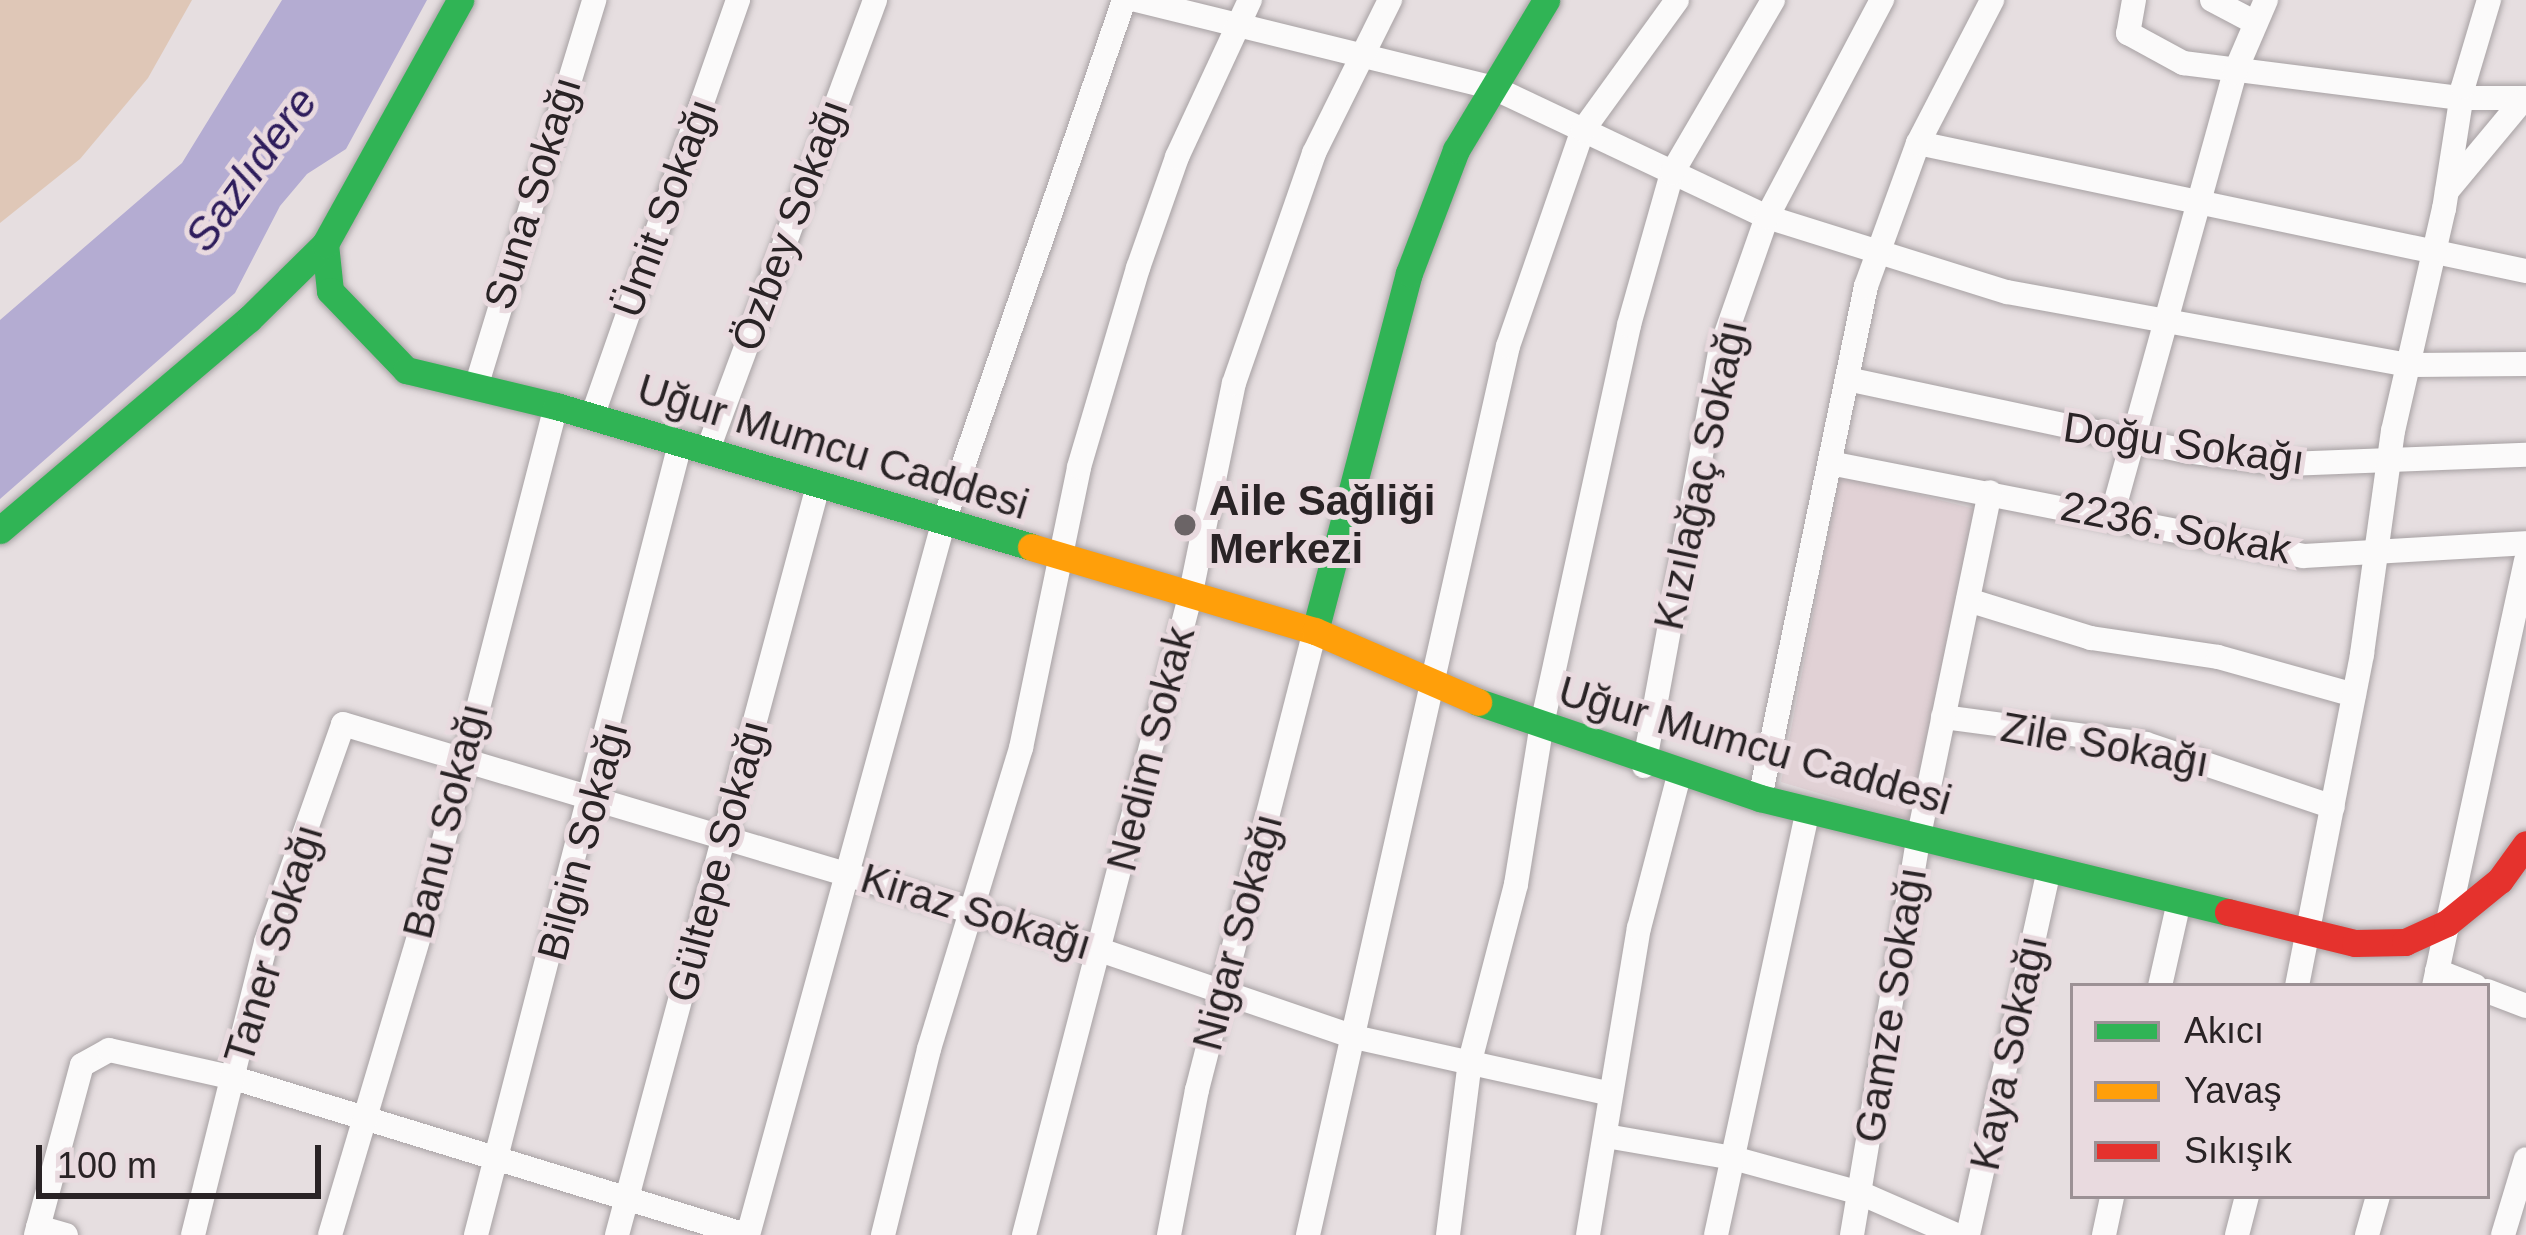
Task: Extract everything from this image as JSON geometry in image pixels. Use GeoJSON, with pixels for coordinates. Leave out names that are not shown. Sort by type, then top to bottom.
{"type":"FeatureCollection","features":[{"type":"Feature","properties":{"kind":"street"},"geometry":{"type":"LineString","coordinates":[[0,530],[249,319],[325,244],[460,0]]}},
{"type":"Feature","properties":{"kind":"street","name":"Suna Sokağı"},"geometry":{"type":"LineString","coordinates":[[476,387],[594,0]]}},
{"type":"Feature","properties":{"kind":"street","name":"Ümit Sokağı"},"geometry":{"type":"LineString","coordinates":[[592,417],[738,0]]}},
{"type":"Feature","properties":{"kind":"street","name":"Özbey Sokağı"},"geometry":{"type":"LineString","coordinates":[[694,448],[875,0]]}},
{"type":"Feature","properties":{"kind":"street"},"geometry":{"type":"LineString","coordinates":[[66,1235],[37,1231],[82,1065],[109,1050],[234,1078],[747,1235],[944,524],[1124,0]]}},
{"type":"Feature","properties":{"kind":"street"},"geometry":{"type":"LineString","coordinates":[[1136,0],[1245,10],[1366,52],[1494,88],[1767,217],[1877,256],[2168,324],[2408,365],[2526,364]]}},
{"type":"Feature","properties":{"kind":"street","name":"Nedim Sokak"},"geometry":{"type":"LineString","coordinates":[[1024,1235],[1190,597],[1247,343],[1314,153],[1390,0]]}},
{"type":"Feature","properties":{"kind":"street"},"geometry":{"type":"LineString","coordinates":[[1315,632],[1409,273],[1456,150],[1546,0]]}},
{"type":"Feature","properties":{"kind":"street"},"geometry":{"type":"LineString","coordinates":[[1308,1235],[1508,346],[1583,130],[1677,0]]}},
{"type":"Feature","properties":{"kind":"street"},"geometry":{"type":"LineString","coordinates":[[1448,1235],[1470,1060],[1516,884],[1540,729],[1629,325],[1672,173],[1772,0]]}},
{"type":"Feature","properties":{"kind":"street","name":"Kızılağaç Sokağı"},"geometry":{"type":"LineString","coordinates":[[1644,766],[1720,351],[1767,217],[1882,0]]}},
{"type":"Feature","properties":{"kind":"street"},"geometry":{"type":"LineString","coordinates":[[1760,798],[1877,256],[1918,143],[1992,0]]}},
{"type":"Feature","properties":{"kind":"street"},"geometry":{"type":"LineString","coordinates":[[2134,0],[2125,18],[2136,43],[2183,63],[2461,98],[2524,100]]}},
{"type":"Feature","properties":{"kind":"street"},"geometry":{"type":"LineString","coordinates":[[2110,519],[2235,71],[2259,10],[2212,0]]}},
{"type":"Feature","properties":{"kind":"street"},"geometry":{"type":"LineString","coordinates":[[2298,983],[2354,695],[2388,465],[2447,191],[2461,98],[2489,0]]}},
{"type":"Feature","properties":{"kind":"street"},"geometry":{"type":"LineString","coordinates":[[884,1235],[970,915],[1021,748],[1057,559],[1138,268],[1245,10]]}},
{"type":"Feature","properties":{"kind":"street"},"geometry":{"type":"LineString","coordinates":[[2447,191],[2524,100]]}},
{"type":"Feature","properties":{"kind":"street"},"geometry":{"type":"LineString","coordinates":[[1918,143],[2526,271]]}},
{"type":"Feature","properties":{"kind":"street","name":"Uğur Mumcu Caddesi"},"geometry":{"type":"LineString","coordinates":[[325,244],[330,291],[406,370],[556,406],[1057,559],[1315,632],[1540,729],[1679,776],[1918,840],[2355,944],[2405,942],[2446,923],[2500,880],[2526,844]]}},
{"type":"Feature","properties":{"kind":"street","name":"Doğu Sokağı"},"geometry":{"type":"LineString","coordinates":[[1847,379],[2134,441],[2287,464],[2388,465],[2526,455]]}},
{"type":"Feature","properties":{"kind":"street","name":"Banu Sokağı"},"geometry":{"type":"LineString","coordinates":[[331,1235],[556,406]]}},
{"type":"Feature","properties":{"kind":"street","name":"Bilgin Sokağı"},"geometry":{"type":"LineString","coordinates":[[476,1235],[694,448]]}},
{"type":"Feature","properties":{"kind":"street","name":"2236. Sokak"},"geometry":{"type":"LineString","coordinates":[[1829,464],[2303,556],[2373,548],[2526,543]]}},
{"type":"Feature","properties":{"kind":"street","name":"Gültepe Sokağı"},"geometry":{"type":"LineString","coordinates":[[617,1235],[818,486]]}},
{"type":"Feature","properties":{"kind":"street","name":"Gamze Sokağı"},"geometry":{"type":"LineString","coordinates":[[1852,1235],[1918,840],[1990,492]]}},
{"type":"Feature","properties":{"kind":"street"},"geometry":{"type":"LineString","coordinates":[[2435,979],[2526,561]]}},
{"type":"Feature","properties":{"kind":"street"},"geometry":{"type":"LineString","coordinates":[[1968,600],[2091,638],[2218,657],[2354,695]]}},
{"type":"Feature","properties":{"kind":"street","name":"Nigar Sokağı"},"geometry":{"type":"LineString","coordinates":[[1169,1235],[1222,995],[1315,632]]}},
{"type":"Feature","properties":{"kind":"street","name":"Zile Sokağı"},"geometry":{"type":"LineString","coordinates":[[1943,717],[2146,744],[2333,807]]}},
{"type":"Feature","properties":{"kind":"street","name":"Kiraz Sokağı"},"geometry":{"type":"LineString","coordinates":[[343,724],[460,764],[594,797],[970,915],[1100,950],[1354,1036],[1611,1094]]}},
{"type":"Feature","properties":{"kind":"street","name":"Taner Sokağı"},"geometry":{"type":"LineString","coordinates":[[193,1235],[266,942],[343,724]]}},
{"type":"Feature","properties":{"kind":"street"},"geometry":{"type":"LineString","coordinates":[[1588,1235],[1639,928],[1679,776]]}},
{"type":"Feature","properties":{"kind":"street"},"geometry":{"type":"LineString","coordinates":[[1716,1235],[1808,811]]}},
{"type":"Feature","properties":{"kind":"street","name":"Kaya Sokağı"},"geometry":{"type":"LineString","coordinates":[[1968,1235],[2049,871]]}},
{"type":"Feature","properties":{"kind":"street"},"geometry":{"type":"LineString","coordinates":[[2161,983],[2179,902]]}},
{"type":"Feature","properties":{"kind":"street"},"geometry":{"type":"LineString","coordinates":[[2490,992],[2526,1006]]}},
{"type":"Feature","properties":{"kind":"street"},"geometry":{"type":"LineString","coordinates":[[1606,1136],[1733,1158],[1860,1193],[1956,1235]]}},
{"type":"Feature","properties":{"kind":"street"},"geometry":{"type":"LineString","coordinates":[[2503,1235],[2526,1160]]}},
{"type":"Feature","properties":{"kind":"street"},"geometry":{"type":"LineString","coordinates":[[2104,1235],[2111,1199]]}},
{"type":"Feature","properties":{"kind":"street"},"geometry":{"type":"LineString","coordinates":[[2236,1235],[2246,1199]]}},
{"type":"Feature","properties":{"kind":"street"},"geometry":{"type":"LineString","coordinates":[[2367,1235],[2377,1199]]}},
{"type":"Feature","properties":{"kind":"shaded area"},"geometry":{"type":"Polygon","coordinates":[[[0,0],[192,0],[148,78],[80,159],[0,223],[0,0]]]}},
{"type":"Feature","properties":{"kind":"shaded area"},"geometry":{"type":"Polygon","coordinates":[[[1840,475],[1975,509],[1909,820],[1781,782],[1840,475]]]}},
{"type":"Feature","properties":{"kind":"water","name":"Sazlıdere"},"geometry":{"type":"Polygon","coordinates":[[[282,0],[427,0],[346,149],[307,174],[280,206],[235,293],[0,499],[0,320],[182,163],[282,0]]]}},
{"type":"Feature","properties":{"kind":"traffic: fast"},"geometry":{"type":"LineString","coordinates":[[0,530],[249,319],[325,244],[460,0]]}},
{"type":"Feature","properties":{"kind":"traffic: fast"},"geometry":{"type":"LineString","coordinates":[[1315,631],[1409,273],[1456,150],[1546,0]]}},
{"type":"Feature","properties":{"kind":"traffic: fast"},"geometry":{"type":"LineString","coordinates":[[325,244],[330,291],[406,370],[556,406],[1031,547]]}},
{"type":"Feature","properties":{"kind":"traffic: fast"},"geometry":{"type":"LineString","coordinates":[[1478,702],[1760,798],[2228,912]]}},
{"type":"Feature","properties":{"kind":"traffic: slow"},"geometry":{"type":"LineString","coordinates":[[1031,547],[1315,631],[1478,702]]}},
{"type":"Feature","properties":{"kind":"traffic: jam"},"geometry":{"type":"LineString","coordinates":[[2228,912],[2355,943],[2405,942],[2447,923],[2500,880],[2526,844]]}},
{"type":"Feature","properties":{"kind":"place","name":"Aile Sağliği Merkezi"},"geometry":{"type":"Point","coordinates":[1185,525]}}]}
